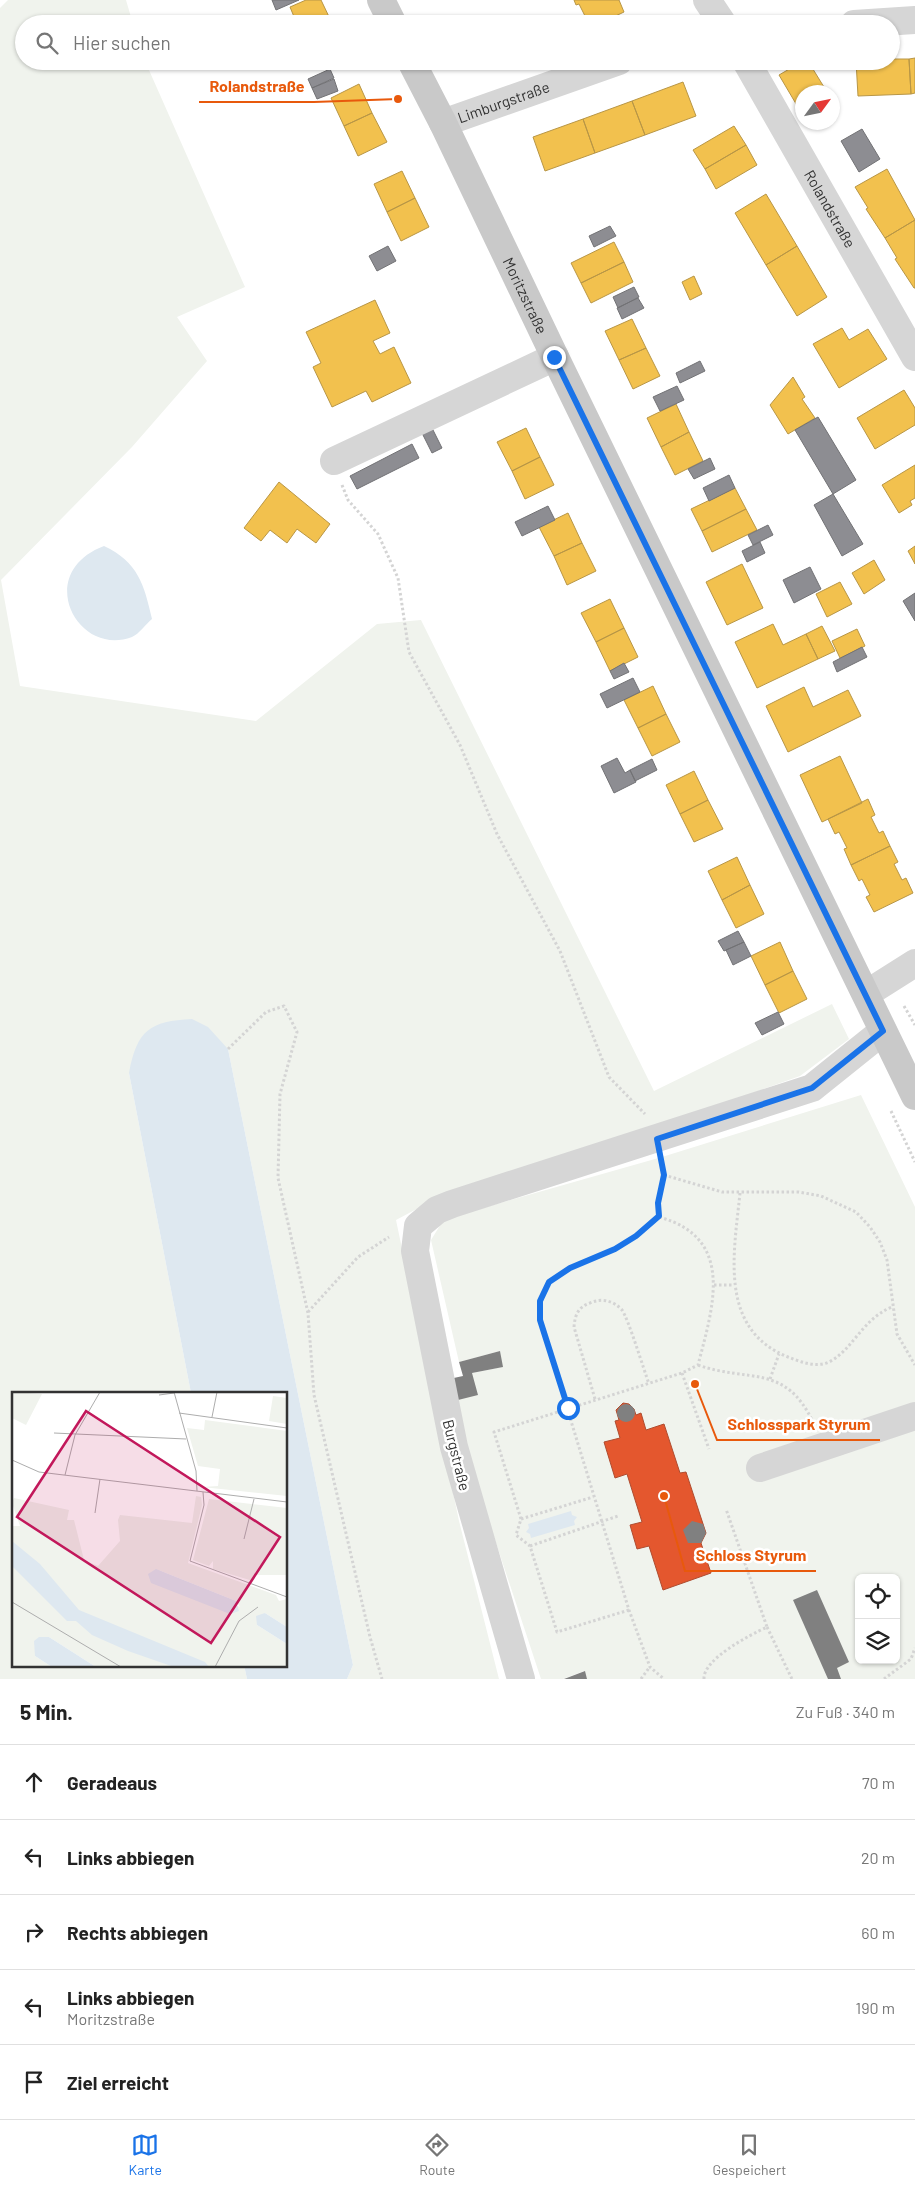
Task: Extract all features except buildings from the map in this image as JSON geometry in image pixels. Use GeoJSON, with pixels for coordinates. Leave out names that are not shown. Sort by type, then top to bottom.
{"type":"FeatureCollection","features":[{"type":"Feature","properties":{"kind":"main road"},"geometry":{"type":"LineString","coordinates":[[382,0],[389,15]]}},
{"type":"Feature","properties":{"kind":"main road","name":"Moritzstraße"},"geometry":{"type":"LineString","coordinates":[[416,70],[915,1096]]}},
{"type":"Feature","properties":{"kind":"street"},"geometry":{"type":"LineString","coordinates":[[707,0],[717,15]]}},
{"type":"Feature","properties":{"kind":"street"},"geometry":{"type":"LineString","coordinates":[[900,21],[915,20]]}},
{"type":"Feature","properties":{"kind":"street","name":"Limburgstraße"},"geometry":{"type":"LineString","coordinates":[[443,123],[593,70]]}},
{"type":"Feature","properties":{"kind":"street","name":"Rolandstraße"},"geometry":{"type":"LineString","coordinates":[[751,70],[915,357]]}},
{"type":"Feature","properties":{"kind":"street"},"geometry":{"type":"LineString","coordinates":[[334,461],[554,357]]}},
{"type":"Feature","properties":{"kind":"street"},"geometry":{"type":"LineString","coordinates":[[866,994],[915,963]]}},
{"type":"Feature","properties":{"kind":"street"},"geometry":{"type":"LineString","coordinates":[[418,1226],[437,1210],[452,1204],[812,1088],[883,1031]]}},
{"type":"Feature","properties":{"kind":"street","name":"Burgstraße"},"geometry":{"type":"LineString","coordinates":[[418,1226],[415,1251],[454,1447],[521,1679]]}},
{"type":"Feature","properties":{"kind":"street"},"geometry":{"type":"LineString","coordinates":[[760,1468],[915,1416]]}},
{"type":"Feature","properties":{"kind":"path"},"geometry":{"type":"LineString","coordinates":[[334,461],[348,500],[378,534],[398,578],[409,652],[460,745],[497,834],[560,951],[609,1077],[625,1096],[648,1117],[657,1139],[664,1175],[658,1203],[659,1216]]}},
{"type":"Feature","properties":{"kind":"path"},"geometry":{"type":"LineString","coordinates":[[228,1049],[266,1012],[284,1006],[297,1032],[280,1094],[278,1178],[308,1313],[314,1394],[370,1637],[382,1679]]}},
{"type":"Feature","properties":{"kind":"path"},"geometry":{"type":"LineString","coordinates":[[664,1175],[697,1186],[740,1193],[799,1192],[821,1196],[856,1212],[870,1227],[880,1242],[887,1260],[897,1334],[915,1365]]}},
{"type":"Feature","properties":{"kind":"path"},"geometry":{"type":"LineString","coordinates":[[740,1193],[734,1253],[734,1285],[739,1308],[750,1328],[766,1345],[780,1354],[802,1363],[816,1365],[829,1362],[873,1317],[892,1307]]}},
{"type":"Feature","properties":{"kind":"path"},"geometry":{"type":"LineString","coordinates":[[659,1216],[683,1226],[695,1234],[710,1256],[714,1285],[711,1314],[698,1365]]}},
{"type":"Feature","properties":{"kind":"path"},"geometry":{"type":"LineString","coordinates":[[659,1216],[622,1245],[570,1268],[549,1282],[540,1301],[540,1320],[629,1610],[650,1667],[664,1679]]}},
{"type":"Feature","properties":{"kind":"path"},"geometry":{"type":"LineString","coordinates":[[308,1313],[358,1257],[397,1232],[418,1226]]}},
{"type":"Feature","properties":{"kind":"path"},"geometry":{"type":"LineString","coordinates":[[714,1285],[734,1285]]}},
{"type":"Feature","properties":{"kind":"path"},"geometry":{"type":"LineString","coordinates":[[596,1399],[574,1327],[575,1316],[584,1305],[595,1301],[610,1301],[622,1311],[649,1384]]}},
{"type":"Feature","properties":{"kind":"path"},"geometry":{"type":"LineString","coordinates":[[770,1379],[780,1354]]}},
{"type":"Feature","properties":{"kind":"path"},"geometry":{"type":"LineString","coordinates":[[629,1610],[557,1632],[530,1546],[516,1536],[521,1519],[494,1432],[649,1384],[682,1373],[698,1365],[713,1370],[770,1379],[783,1384],[801,1400],[807,1409],[823,1446]]}},
{"type":"Feature","properties":{"kind":"path"},"geometry":{"type":"LineString","coordinates":[[682,1373],[709,1449]]}},
{"type":"Feature","properties":{"kind":"path"},"geometry":{"type":"LineString","coordinates":[[521,1519],[593,1497]]}},
{"type":"Feature","properties":{"kind":"path"},"geometry":{"type":"LineString","coordinates":[[726,1509],[767,1627],[792,1679]]}},
{"type":"Feature","properties":{"kind":"path"},"geometry":{"type":"LineString","coordinates":[[530,1546],[618,1516]]}},
{"type":"Feature","properties":{"kind":"path"},"geometry":{"type":"LineString","coordinates":[[697,1679],[704,1678],[712,1662],[744,1638],[767,1627]]}},
{"type":"Feature","properties":{"kind":"path"},"geometry":{"type":"LineString","coordinates":[[884,1679],[911,1659],[915,1648]]}},
{"type":"Feature","properties":{"kind":"path"},"geometry":{"type":"LineString","coordinates":[[641,1679],[650,1667]]}},
{"type":"Feature","properties":{"kind":"shaded area"},"geometry":{"type":"Polygon","coordinates":[[[8,0],[126,0],[130,15],[15,15],[15,70],[149,70],[245,287],[177,317],[207,361],[132,447],[1,580],[20,686],[256,721],[377,624],[421,620],[654,1091],[832,1004],[849,1039],[800,1076],[691,1115],[443,1195],[396,1220],[459,1521],[499,1679],[347,1679],[353,1665],[228,1049],[129,1073],[191,1392],[12,1392],[12,1666],[244,1666],[247,1679],[0,1679],[0,8],[8,0]]]}},
{"type":"Feature","properties":{"kind":"shaded area"},"geometry":{"type":"Polygon","coordinates":[[[104,546],[125,559],[132,567],[138,575],[146,595],[152,619],[132,637],[112,640],[94,635],[80,625],[71,610],[67,592],[71,575],[83,559],[104,546]]]}},
{"type":"Feature","properties":{"kind":"shaded area"},"geometry":{"type":"Polygon","coordinates":[[[192,1019],[208,1027],[228,1049],[353,1665],[347,1679],[247,1679],[244,1666],[288,1666],[288,1392],[191,1392],[129,1073],[132,1058],[141,1038],[156,1026],[178,1020],[192,1019]]]}},
{"type":"Feature","properties":{"kind":"shaded area"},"geometry":{"type":"Polygon","coordinates":[[[861,1095],[915,1207],[915,1679],[587,1679],[584,1671],[563,1679],[541,1679],[466,1452],[454,1401],[472,1373],[502,1367],[500,1351],[459,1362],[431,1240],[444,1219],[662,1157],[861,1095]]]}},
{"type":"Feature","properties":{"kind":"shaded area"},"geometry":{"type":"Polygon","coordinates":[[[571,1511],[572,1515],[577,1517],[574,1521],[575,1525],[531,1538],[530,1534],[526,1532],[529,1528],[528,1524],[571,1511]]]}},
{"type":"Feature","properties":{"kind":"place","name":"Rolandstraße"},"geometry":{"type":"Point","coordinates":[398,99]}},
{"type":"Feature","properties":{"kind":"place","name":"Schlosspark Styrum"},"geometry":{"type":"Point","coordinates":[695,1384]}},
{"type":"Feature","properties":{"kind":"place","name":"Schloss Styrum"},"geometry":{"type":"Point","coordinates":[664,1496]}},
{"type":"Feature","properties":{"kind":"route"},"geometry":{"type":"LineString","coordinates":[[554,357],[883,1031],[812,1088],[657,1139],[664,1175],[658,1203],[659,1216],[636,1236],[615,1249],[570,1268],[549,1282],[540,1301],[540,1320],[568,1408]]}}]}
